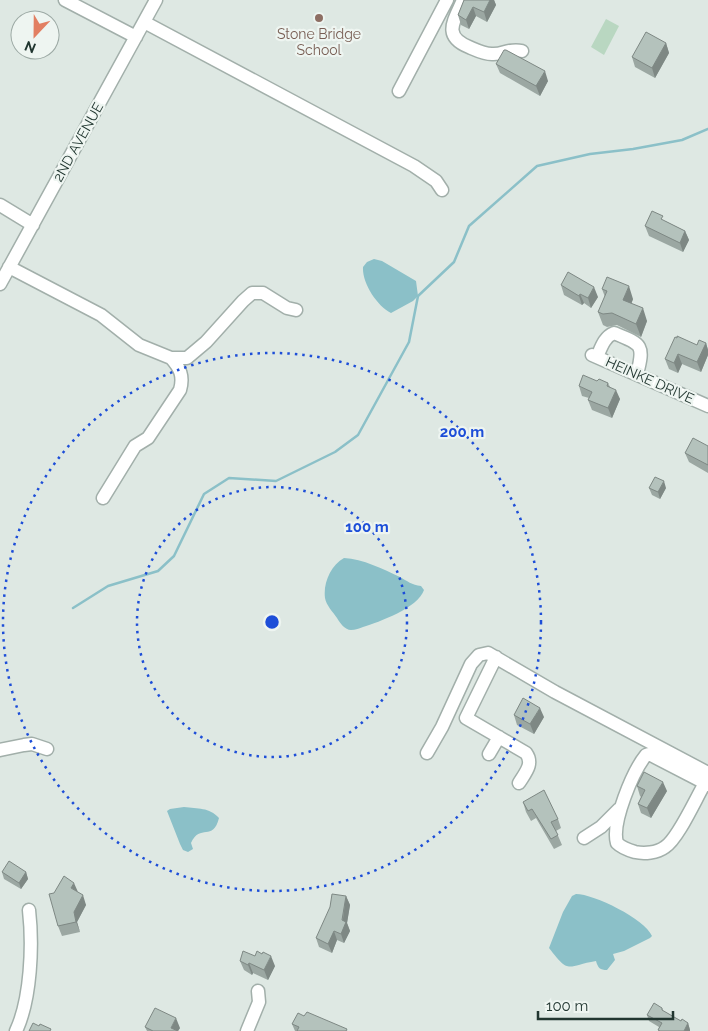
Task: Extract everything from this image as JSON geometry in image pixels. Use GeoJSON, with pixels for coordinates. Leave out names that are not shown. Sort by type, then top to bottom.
{"type":"FeatureCollection","features":[{"type":"Feature","properties":{"kind":"street"},"geometry":{"type":"LineString","coordinates":[[65,0],[136,37]]}},
{"type":"Feature","properties":{"kind":"street","name":"2ND AVENUE"},"geometry":{"type":"LineString","coordinates":[[0,284],[156,0]]}},
{"type":"Feature","properties":{"kind":"street"},"geometry":{"type":"LineString","coordinates":[[399,91],[447,0]]}},
{"type":"Feature","properties":{"kind":"street"},"geometry":{"type":"LineString","coordinates":[[463,0],[452,31],[453,37],[460,42],[492,54],[513,49],[522,51]]}},
{"type":"Feature","properties":{"kind":"street"},"geometry":{"type":"LineString","coordinates":[[144,22],[414,166],[436,181],[442,190]]}},
{"type":"Feature","properties":{"kind":"street"},"geometry":{"type":"LineString","coordinates":[[0,206],[33,225]]}},
{"type":"Feature","properties":{"kind":"street"},"geometry":{"type":"LineString","coordinates":[[9,267],[101,315],[139,345],[170,358],[187,358],[206,342],[243,301],[252,294],[264,293],[287,308],[296,310]]}},
{"type":"Feature","properties":{"kind":"street","name":"HEINKE DRIVE"},"geometry":{"type":"LineString","coordinates":[[637,374],[640,362],[638,345],[614,333],[610,335],[595,356],[708,406]]}},
{"type":"Feature","properties":{"kind":"street"},"geometry":{"type":"LineString","coordinates":[[103,498],[136,446],[148,438],[180,390],[183,381],[180,371],[170,358]]}},
{"type":"Feature","properties":{"kind":"street"},"geometry":{"type":"LineString","coordinates":[[427,753],[435,741],[473,660],[482,654],[488,654],[707,781]]}},
{"type":"Feature","properties":{"kind":"street"},"geometry":{"type":"LineString","coordinates":[[496,657],[466,718],[520,748],[529,758],[528,768],[519,783]]}},
{"type":"Feature","properties":{"kind":"street"},"geometry":{"type":"LineString","coordinates":[[489,754],[499,737]]}},
{"type":"Feature","properties":{"kind":"street"},"geometry":{"type":"LineString","coordinates":[[0,750],[32,744],[47,749]]}},
{"type":"Feature","properties":{"kind":"street"},"geometry":{"type":"LineString","coordinates":[[649,754],[707,781],[669,844],[664,849],[641,853],[628,850],[617,843],[620,809],[644,758],[649,754]]}},
{"type":"Feature","properties":{"kind":"street"},"geometry":{"type":"LineString","coordinates":[[584,838],[601,827],[620,809]]}},
{"type":"Feature","properties":{"kind":"street"},"geometry":{"type":"LineString","coordinates":[[16,1031],[24,1008],[32,948],[30,910]]}},
{"type":"Feature","properties":{"kind":"street"},"geometry":{"type":"LineString","coordinates":[[248,1031],[259,1002],[258,991]]}},
{"type":"Feature","properties":{"kind":"green space"},"geometry":{"type":"Polygon","coordinates":[[[606,19],[619,26],[604,55],[591,47],[606,19]]]}},
{"type":"Feature","properties":{"kind":"water"},"geometry":{"type":"Polygon","coordinates":[[[374,259],[382,261],[416,281],[418,296],[413,301],[391,313],[386,310],[371,293],[363,273],[363,267],[367,262],[374,259]]]}},
{"type":"Feature","properties":{"kind":"water"},"geometry":{"type":"Polygon","coordinates":[[[344,558],[373,565],[412,584],[421,586],[424,590],[414,603],[388,618],[349,630],[345,628],[328,606],[325,598],[325,586],[329,575],[335,565],[344,558]]]}},
{"type":"Feature","properties":{"kind":"water"},"geometry":{"type":"Polygon","coordinates":[[[184,807],[207,810],[219,818],[213,829],[198,834],[195,837],[191,843],[193,849],[188,852],[183,850],[167,811],[184,807]]]}},
{"type":"Feature","properties":{"kind":"water"},"geometry":{"type":"Polygon","coordinates":[[[576,894],[594,898],[630,915],[640,922],[652,936],[624,951],[613,954],[615,960],[607,970],[600,968],[596,961],[573,966],[565,965],[549,948],[563,912],[572,896],[576,894]]]}},
{"type":"Feature","properties":{"kind":"building"},"geometry":{"type":"Polygon","coordinates":[[[464,0],[490,0],[484,12],[473,7],[466,20],[458,15],[464,0]]]}},
{"type":"Feature","properties":{"kind":"building"},"geometry":{"type":"Polygon","coordinates":[[[646,32],[666,43],[652,68],[632,57],[646,32]]]}},
{"type":"Feature","properties":{"kind":"building"},"geometry":{"type":"Polygon","coordinates":[[[504,50],[545,71],[536,86],[496,64],[504,50]]]}},
{"type":"Feature","properties":{"kind":"building"},"geometry":{"type":"Polygon","coordinates":[[[652,211],[663,216],[661,219],[685,231],[680,243],[645,226],[652,211]]]}},
{"type":"Feature","properties":{"kind":"building"},"geometry":{"type":"Polygon","coordinates":[[[568,272],[594,287],[588,298],[580,294],[579,296],[561,285],[568,272]]]}},
{"type":"Feature","properties":{"kind":"building"},"geometry":{"type":"Polygon","coordinates":[[[607,277],[629,286],[623,300],[643,308],[636,324],[612,313],[603,314],[598,312],[607,291],[602,289],[607,277]]]}},
{"type":"Feature","properties":{"kind":"building"},"geometry":{"type":"Polygon","coordinates":[[[677,336],[697,345],[699,340],[706,343],[697,362],[678,354],[674,363],[665,359],[677,336]]]}},
{"type":"Feature","properties":{"kind":"building"},"geometry":{"type":"Polygon","coordinates":[[[583,375],[608,383],[607,386],[616,390],[608,408],[588,400],[592,392],[579,386],[583,375]]]}},
{"type":"Feature","properties":{"kind":"building"},"geometry":{"type":"Polygon","coordinates":[[[693,438],[708,446],[708,465],[685,453],[693,438]]]}},
{"type":"Feature","properties":{"kind":"building"},"geometry":{"type":"Polygon","coordinates":[[[655,477],[664,481],[658,492],[649,488],[655,477]]]}},
{"type":"Feature","properties":{"kind":"building"},"geometry":{"type":"Polygon","coordinates":[[[523,698],[540,708],[530,724],[514,715],[523,698]]]}},
{"type":"Feature","properties":{"kind":"building"},"geometry":{"type":"Polygon","coordinates":[[[644,772],[663,782],[647,808],[638,804],[645,790],[637,786],[644,772]]]}},
{"type":"Feature","properties":{"kind":"building"},"geometry":{"type":"Polygon","coordinates":[[[544,790],[558,819],[551,822],[558,835],[551,839],[532,809],[528,811],[523,802],[544,790]]]}},
{"type":"Feature","properties":{"kind":"building"},"geometry":{"type":"Polygon","coordinates":[[[9,861],[26,872],[19,883],[2,872],[9,861]]]}},
{"type":"Feature","properties":{"kind":"building"},"geometry":{"type":"Polygon","coordinates":[[[64,876],[74,883],[71,888],[83,895],[74,912],[76,922],[58,926],[49,894],[54,893],[64,876]]]}},
{"type":"Feature","properties":{"kind":"building"},"geometry":{"type":"Polygon","coordinates":[[[332,894],[346,896],[342,920],[346,922],[341,934],[334,931],[328,944],[316,938],[330,907],[332,894]]]}},
{"type":"Feature","properties":{"kind":"building"},"geometry":{"type":"Polygon","coordinates":[[[243,951],[255,956],[257,951],[271,956],[264,970],[240,961],[243,951]]]}},
{"type":"Feature","properties":{"kind":"building"},"geometry":{"type":"Polygon","coordinates":[[[654,1003],[662,1008],[662,1010],[688,1023],[684,1031],[658,1030],[662,1023],[647,1015],[654,1003]]]}},
{"type":"Feature","properties":{"kind":"building"},"geometry":{"type":"Polygon","coordinates":[[[155,1008],[176,1018],[171,1028],[178,1031],[153,1031],[145,1027],[155,1008]]]}},
{"type":"Feature","properties":{"kind":"building"},"geometry":{"type":"Polygon","coordinates":[[[307,1012],[347,1029],[346,1031],[297,1031],[299,1027],[292,1024],[298,1013],[304,1016],[307,1012]]]}},
{"type":"Feature","properties":{"kind":"building"},"geometry":{"type":"Polygon","coordinates":[[[33,1023],[51,1029],[50,1031],[29,1031],[33,1023]]]}},
{"type":"Feature","properties":{"kind":"waterway"},"geometry":{"type":"LineString","coordinates":[[73,608],[108,586],[158,571],[174,556],[204,494],[229,478],[276,481],[335,452],[358,435],[409,342],[418,296],[454,262],[469,226],[537,166],[590,154],[633,149],[682,140],[708,129]]}},
{"type":"Feature","properties":{"kind":"place","name":"Stone Bridge School"},"geometry":{"type":"Point","coordinates":[319,18]}}]}
